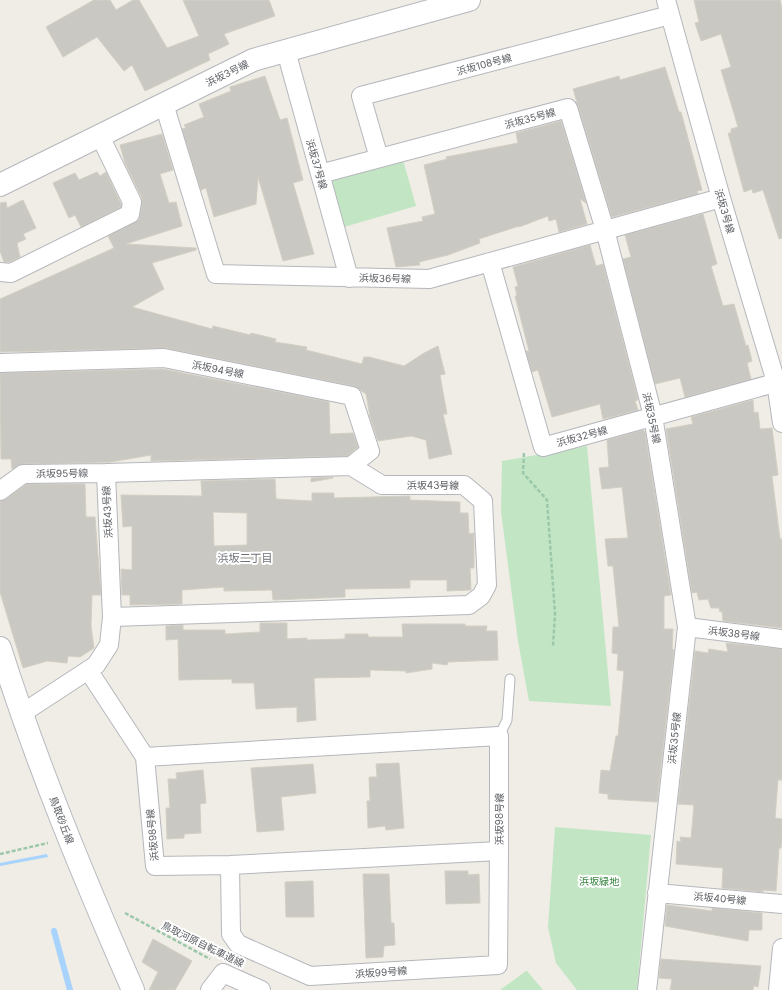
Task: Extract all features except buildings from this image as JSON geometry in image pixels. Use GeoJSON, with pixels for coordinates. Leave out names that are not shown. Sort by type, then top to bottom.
{"type":"FeatureCollection","features":[{"type":"Feature","properties":{"kind":"street","name":"浜坂3号線"},"geometry":{"type":"LineString","coordinates":[[0,185],[253,60],[466,0]]}},
{"type":"Feature","properties":{"kind":"street","name":"浜坂3号線"},"geometry":{"type":"LineString","coordinates":[[668,8],[721,198],[779,382],[782,423]]}},
{"type":"Feature","properties":{"kind":"street","name":"浜坂108号線"},"geometry":{"type":"LineString","coordinates":[[379,158],[361,96],[668,8]]}},
{"type":"Feature","properties":{"kind":"street","name":"浜坂37号線"},"geometry":{"type":"LineString","coordinates":[[286,51],[349,278]]}},
{"type":"Feature","properties":{"kind":"street","name":"浜坂36号線"},"geometry":{"type":"LineString","coordinates":[[164,104],[216,274],[429,280],[721,198]]}},
{"type":"Feature","properties":{"kind":"street","name":"浜坂35号線"},"geometry":{"type":"LineString","coordinates":[[320,174],[568,108],[605,230],[653,416],[687,627],[646,990]]}},
{"type":"Feature","properties":{"kind":"street"},"geometry":{"type":"LineString","coordinates":[[0,272],[11,273],[130,214],[132,202],[100,136]]}},
{"type":"Feature","properties":{"kind":"street","name":"浜坂32号線"},"geometry":{"type":"LineString","coordinates":[[490,262],[543,447],[779,382]]}},
{"type":"Feature","properties":{"kind":"street","name":"浜坂94号線"},"geometry":{"type":"LineString","coordinates":[[0,363],[164,358],[352,396],[370,451],[351,466]]}},
{"type":"Feature","properties":{"kind":"street","name":"浜坂43号線"},"geometry":{"type":"LineString","coordinates":[[21,714],[96,665],[109,645],[112,617],[106,473],[351,466],[382,485],[464,485],[483,501],[487,584],[481,596],[469,605],[112,617]]}},
{"type":"Feature","properties":{"kind":"street","name":"浜坂95号線"},"geometry":{"type":"LineString","coordinates":[[0,491],[23,474],[106,473]]}},
{"type":"Feature","properties":{"kind":"street","name":"浜坂38号線"},"geometry":{"type":"LineString","coordinates":[[687,627],[782,639]]}},
{"type":"Feature","properties":{"kind":"street","name":"鳥取砂丘線"},"geometry":{"type":"LineString","coordinates":[[0,648],[21,714],[78,860],[133,990]]}},
{"type":"Feature","properties":{"kind":"street","name":"浜坂98号線"},"geometry":{"type":"LineString","coordinates":[[88,670],[145,756],[155,866],[230,865],[499,851],[500,736]]}},
{"type":"Feature","properties":{"kind":"street"},"geometry":{"type":"LineString","coordinates":[[145,756],[500,736]]}},
{"type":"Feature","properties":{"kind":"street","name":"浜坂99号線"},"geometry":{"type":"LineString","coordinates":[[230,865],[231,934],[238,944],[310,976],[498,965],[499,851]]}},
{"type":"Feature","properties":{"kind":"street","name":"浜坂40号線"},"geometry":{"type":"LineString","coordinates":[[657,893],[782,904]]}},
{"type":"Feature","properties":{"kind":"street"},"geometry":{"type":"LineString","coordinates":[[778,990],[782,948]]}},
{"type":"Feature","properties":{"kind":"street"},"geometry":{"type":"LineString","coordinates":[[210,990],[223,973],[261,990]]}},
{"type":"Feature","properties":{"kind":"lane"},"geometry":{"type":"LineString","coordinates":[[500,736],[507,720],[510,679]]}},
{"type":"Feature","properties":{"kind":"path"},"geometry":{"type":"LineString","coordinates":[[543,447],[523,454],[523,473],[547,500],[555,614],[553,646]]}},
{"type":"Feature","properties":{"kind":"path"},"geometry":{"type":"LineString","coordinates":[[0,854],[55,842]]}},
{"type":"Feature","properties":{"kind":"path","name":"鳥取河原自転車道線"},"geometry":{"type":"LineString","coordinates":[[120,911],[214,960]]}},
{"type":"Feature","properties":{"kind":"green space"},"geometry":{"type":"Polygon","coordinates":[[[403,160],[416,206],[344,227],[330,181],[403,160]]]}},
{"type":"Feature","properties":{"kind":"green space"},"geometry":{"type":"Polygon","coordinates":[[[587,446],[611,706],[529,701],[518,641],[501,512],[502,461],[587,446]]]}},
{"type":"Feature","properties":{"kind":"green space","name":"浜坂緑地"},"geometry":{"type":"Polygon","coordinates":[[[555,827],[651,835],[637,990],[577,990],[556,963],[548,927],[555,827]]]}},
{"type":"Feature","properties":{"kind":"green space"},"geometry":{"type":"Polygon","coordinates":[[[526,971],[543,990],[500,990],[526,971]]]}},
{"type":"Feature","properties":{"kind":"water"},"geometry":{"type":"Polygon","coordinates":[[[47,854],[48,857],[0,866],[0,863],[47,854]]]}},
{"type":"Feature","properties":{"kind":"waterway"},"geometry":{"type":"LineString","coordinates":[[54,931],[70,990]]}},
{"type":"Feature","properties":{"kind":"district","name":"浜坂二丁目"},"geometry":{"type":"Point","coordinates":[245,558]}}]}
